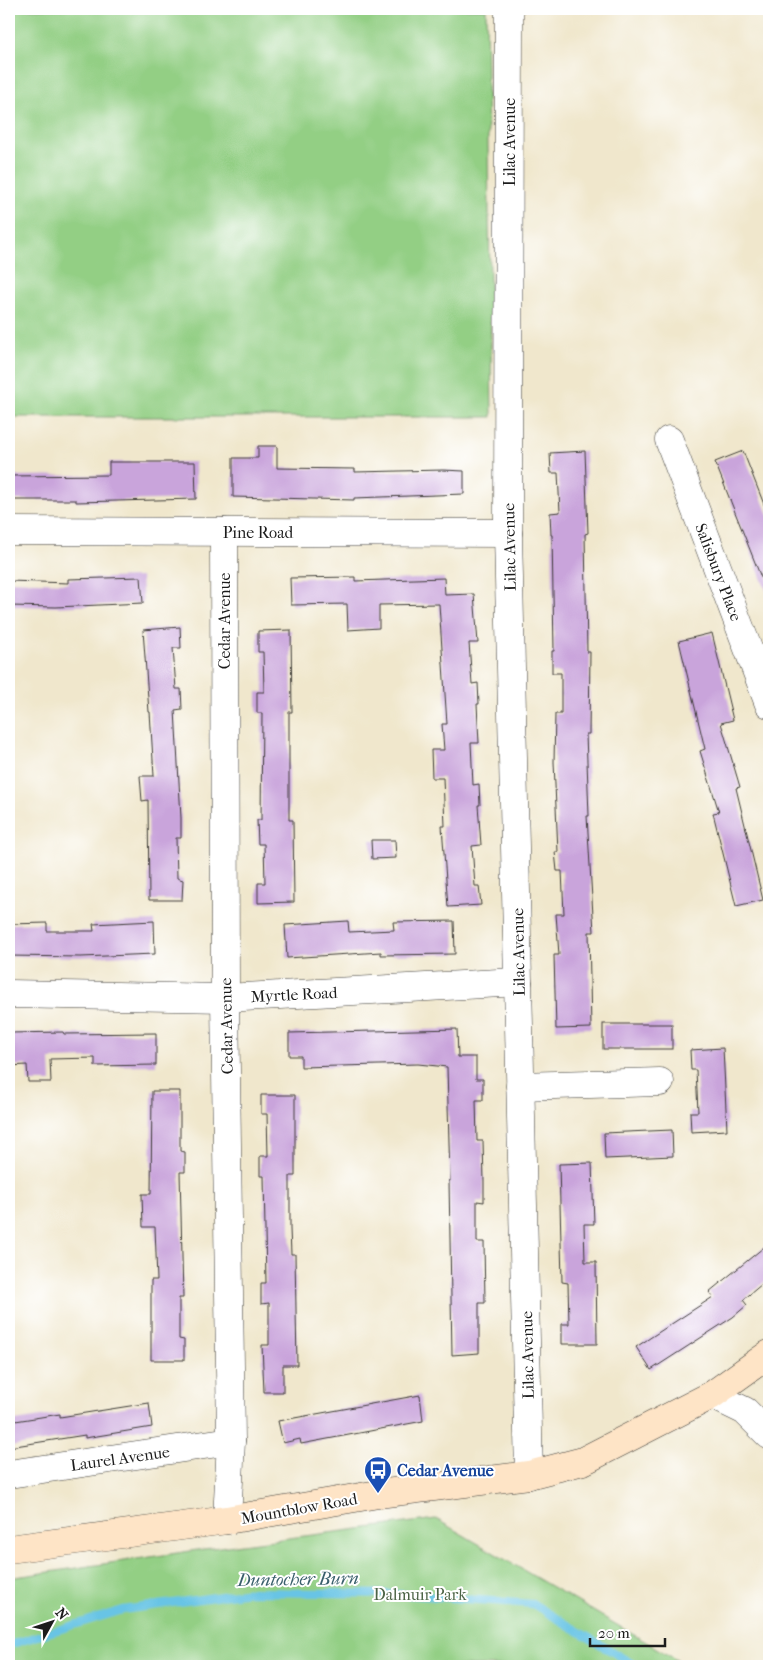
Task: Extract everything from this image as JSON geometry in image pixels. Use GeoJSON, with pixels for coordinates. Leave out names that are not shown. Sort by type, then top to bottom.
{"type":"FeatureCollection","features":[{"type":"Feature","properties":{"kind":"street","name":"Lilac Avenue"},"geometry":{"type":"LineString","coordinates":[[509,9],[508,533],[529,1474]]}},
{"type":"Feature","properties":{"kind":"street","name":"Salisbury Place"},"geometry":{"type":"LineString","coordinates":[[669,440],[769,704]]}},
{"type":"Feature","properties":{"kind":"street","name":"Pine Road"},"geometry":{"type":"LineString","coordinates":[[9,531],[508,533]]}},
{"type":"Feature","properties":{"kind":"street","name":"Cedar Avenue"},"geometry":{"type":"LineString","coordinates":[[224,532],[225,998],[231,1441],[227,1520]]}},
{"type":"Feature","properties":{"kind":"street","name":"Myrtle Road"},"geometry":{"type":"LineString","coordinates":[[9,994],[225,998],[518,982]]}},
{"type":"Feature","properties":{"kind":"street"},"geometry":{"type":"LineString","coordinates":[[520,1086],[660,1082]]}},
{"type":"Feature","properties":{"kind":"street","name":"Mountblow Road"},"geometry":{"type":"LineString","coordinates":[[9,1549],[227,1520],[378,1494],[529,1474],[583,1461],[712,1395],[769,1354]]}},
{"type":"Feature","properties":{"kind":"street"},"geometry":{"type":"LineString","coordinates":[[712,1395],[744,1411],[769,1435]]}},
{"type":"Feature","properties":{"kind":"street","name":"Laurel Avenue"},"geometry":{"type":"LineString","coordinates":[[9,1474],[231,1441]]}},
{"type":"Feature","properties":{"kind":"green space"},"geometry":{"type":"Polygon","coordinates":[[[9,9],[486,9],[492,417],[9,417],[9,9]]]}},
{"type":"Feature","properties":{"kind":"green space","name":"Dalmuir Park"},"geometry":{"type":"Polygon","coordinates":[[[436,1519],[687,1666],[9,1666],[9,1578],[204,1549],[436,1519]]]}},
{"type":"Feature","properties":{"kind":"building"},"geometry":{"type":"Polygon","coordinates":[[[258,446],[277,446],[277,468],[355,469],[355,472],[464,471],[464,494],[354,498],[354,500],[233,497],[233,458],[258,458],[258,446]]]}},
{"type":"Feature","properties":{"kind":"building"},"geometry":{"type":"Polygon","coordinates":[[[585,451],[588,533],[585,534],[587,652],[590,652],[589,734],[586,734],[589,816],[587,816],[594,932],[589,932],[591,1028],[556,1029],[554,955],[559,955],[556,914],[564,914],[562,871],[557,871],[555,852],[558,852],[554,762],[555,714],[561,714],[561,673],[552,673],[552,651],[554,651],[550,513],[560,512],[558,473],[551,473],[550,453],[585,451]]]}},
{"type":"Feature","properties":{"kind":"building"},"geometry":{"type":"Polygon","coordinates":[[[743,451],[769,517],[768,595],[715,462],[743,451]]]}},
{"type":"Feature","properties":{"kind":"building"},"geometry":{"type":"Polygon","coordinates":[[[109,462],[195,462],[196,499],[76,502],[76,500],[9,500],[9,476],[109,475],[109,462]]]}},
{"type":"Feature","properties":{"kind":"building"},"geometry":{"type":"Polygon","coordinates":[[[141,577],[143,603],[56,607],[9,606],[9,581],[68,583],[68,579],[141,577]]]}},
{"type":"Feature","properties":{"kind":"building"},"geometry":{"type":"Polygon","coordinates":[[[355,577],[355,581],[444,578],[445,595],[474,594],[478,643],[469,643],[472,684],[478,683],[479,743],[471,743],[473,785],[479,784],[480,805],[478,805],[481,845],[472,846],[475,886],[479,886],[481,905],[448,907],[442,826],[445,826],[443,778],[432,778],[431,750],[444,750],[442,724],[447,724],[439,604],[379,605],[379,628],[348,630],[347,604],[291,605],[290,578],[355,577]]]}},
{"type":"Feature","properties":{"kind":"building"},"geometry":{"type":"Polygon","coordinates":[[[180,627],[181,648],[173,648],[176,689],[181,689],[182,709],[175,710],[181,818],[181,838],[176,838],[177,878],[183,880],[182,900],[149,900],[148,800],[142,801],[140,776],[154,776],[143,630],[180,627]]]}},
{"type":"Feature","properties":{"kind":"building"},"geometry":{"type":"Polygon","coordinates":[[[291,630],[292,712],[289,712],[289,820],[293,820],[294,902],[258,903],[258,883],[265,883],[264,844],[258,844],[257,820],[261,820],[262,713],[257,713],[257,692],[264,692],[263,652],[258,652],[258,631],[291,630]]]}},
{"type":"Feature","properties":{"kind":"building"},"geometry":{"type":"Polygon","coordinates":[[[712,633],[733,720],[721,723],[740,787],[736,788],[763,900],[736,906],[713,813],[719,812],[700,751],[705,749],[679,641],[712,633]]]}},
{"type":"Feature","properties":{"kind":"building"},"geometry":{"type":"Polygon","coordinates":[[[371,840],[395,840],[396,858],[372,859],[371,840]]]}},
{"type":"Feature","properties":{"kind":"building"},"geometry":{"type":"Polygon","coordinates":[[[154,921],[155,954],[81,957],[9,956],[9,924],[47,923],[47,931],[94,931],[93,924],[154,921]]]}},
{"type":"Feature","properties":{"kind":"building"},"geometry":{"type":"Polygon","coordinates":[[[348,921],[349,932],[394,930],[393,922],[454,921],[455,954],[381,955],[381,952],[287,958],[285,925],[348,921]]]}},
{"type":"Feature","properties":{"kind":"building"},"geometry":{"type":"Polygon","coordinates":[[[603,1024],[672,1024],[672,1049],[603,1049],[603,1024]]]}},
{"type":"Feature","properties":{"kind":"building"},"geometry":{"type":"Polygon","coordinates":[[[457,1029],[458,1057],[476,1057],[476,1079],[483,1079],[483,1100],[476,1100],[477,1141],[483,1141],[484,1182],[484,1202],[477,1201],[477,1242],[484,1242],[485,1303],[479,1303],[479,1353],[452,1355],[447,1067],[418,1064],[301,1067],[301,1056],[289,1056],[289,1033],[457,1029]]]}},
{"type":"Feature","properties":{"kind":"building"},"geometry":{"type":"Polygon","coordinates":[[[63,1032],[64,1034],[156,1033],[156,1065],[95,1066],[95,1058],[50,1059],[51,1082],[28,1082],[27,1065],[9,1066],[9,1033],[63,1032]]]}},
{"type":"Feature","properties":{"kind":"building"},"geometry":{"type":"Polygon","coordinates":[[[723,1048],[727,1130],[691,1132],[690,1112],[698,1112],[696,1070],[691,1070],[690,1050],[723,1048]]]}},
{"type":"Feature","properties":{"kind":"building"},"geometry":{"type":"Polygon","coordinates":[[[152,1091],[180,1091],[180,1151],[185,1152],[185,1172],[180,1172],[183,1298],[179,1298],[179,1339],[184,1340],[184,1360],[151,1360],[151,1280],[157,1280],[155,1227],[143,1227],[142,1194],[151,1194],[152,1091]]]}},
{"type":"Feature","properties":{"kind":"building"},"geometry":{"type":"Polygon","coordinates":[[[261,1095],[295,1095],[295,1176],[290,1176],[290,1229],[291,1254],[295,1254],[297,1365],[283,1365],[283,1392],[264,1392],[262,1345],[269,1345],[269,1303],[261,1304],[261,1283],[266,1283],[264,1176],[260,1176],[260,1156],[268,1156],[267,1114],[261,1114],[261,1095]]]}},
{"type":"Feature","properties":{"kind":"building"},"geometry":{"type":"Polygon","coordinates":[[[672,1130],[673,1156],[605,1159],[604,1133],[672,1130]]]}},
{"type":"Feature","properties":{"kind":"building"},"geometry":{"type":"Polygon","coordinates":[[[592,1163],[594,1224],[584,1224],[585,1262],[596,1262],[597,1344],[562,1344],[562,1324],[569,1324],[568,1283],[562,1282],[559,1164],[592,1163]]]}},
{"type":"Feature","properties":{"kind":"building"},"geometry":{"type":"Polygon","coordinates":[[[769,1243],[769,1278],[743,1300],[747,1305],[733,1317],[651,1370],[636,1347],[713,1297],[709,1292],[769,1243]]]}},
{"type":"Feature","properties":{"kind":"building"},"geometry":{"type":"Polygon","coordinates":[[[420,1395],[423,1421],[301,1444],[300,1439],[283,1443],[278,1421],[420,1395]]]}},
{"type":"Feature","properties":{"kind":"building"},"geometry":{"type":"Polygon","coordinates":[[[149,1403],[152,1427],[85,1438],[85,1435],[9,1447],[9,1422],[60,1414],[60,1417],[149,1403]]]}},
{"type":"Feature","properties":{"kind":"waterway","name":"Duntocher Burn"},"geometry":{"type":"LineString","coordinates":[[9,1645],[123,1610],[250,1592],[396,1594],[533,1604],[636,1666]]}},
{"type":"Feature","properties":{"kind":"place","name":"Cedar Avenue"},"geometry":{"type":"Point","coordinates":[378,1494]}}]}
